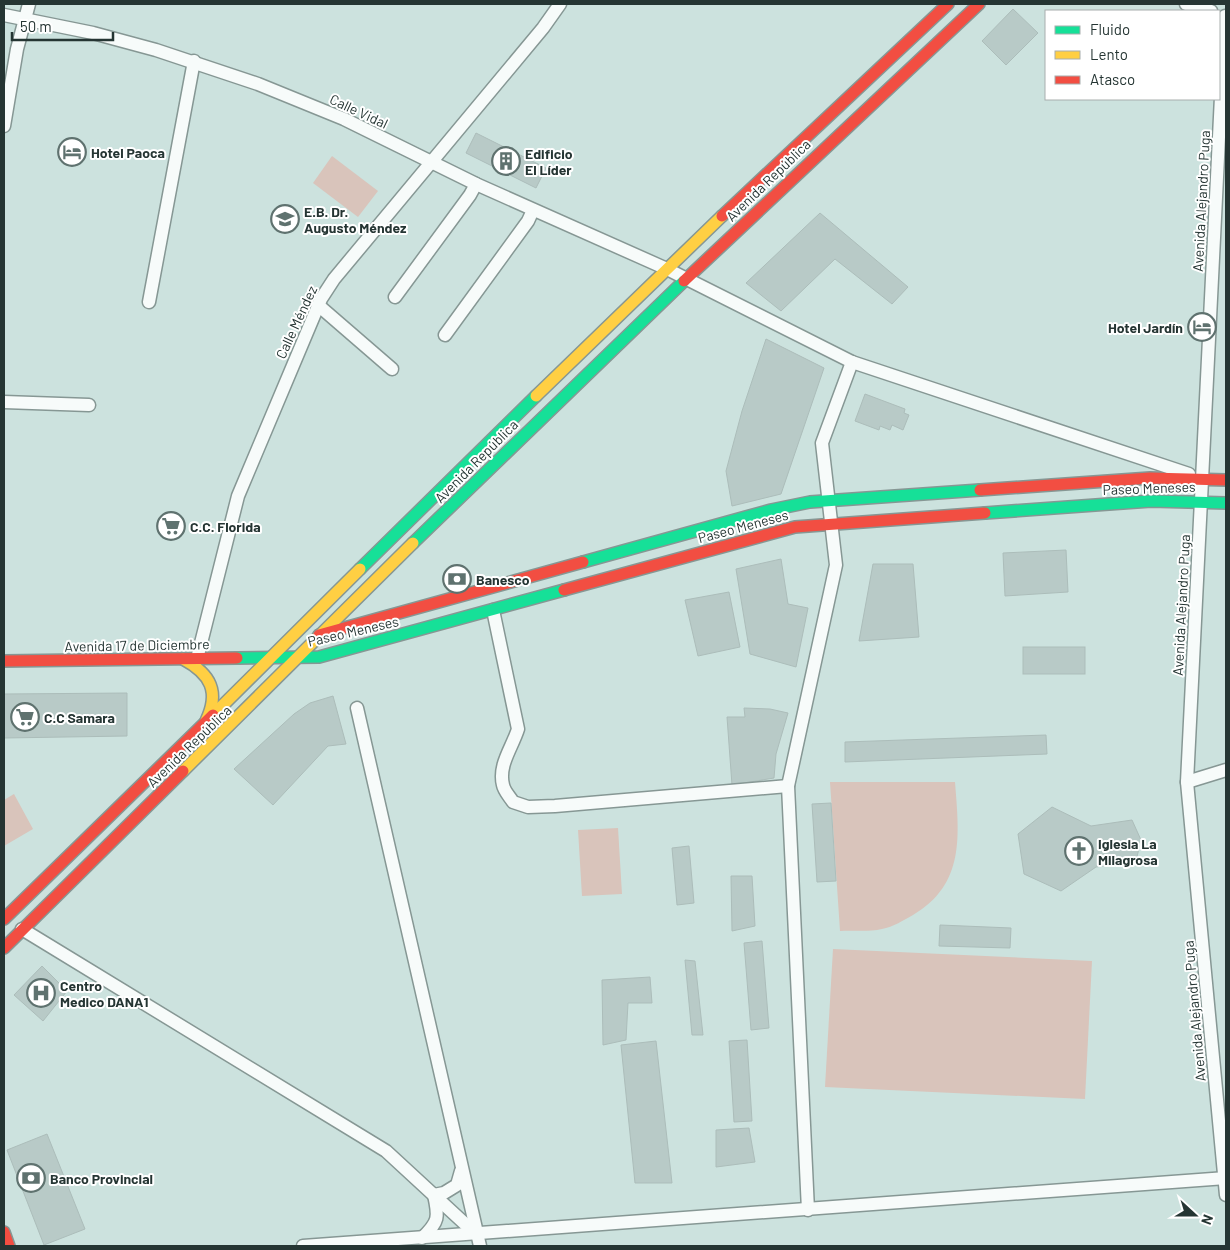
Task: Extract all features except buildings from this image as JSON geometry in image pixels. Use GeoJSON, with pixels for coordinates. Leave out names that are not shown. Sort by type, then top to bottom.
{"type":"FeatureCollection","features":[{"type":"Feature","properties":{"kind":"main road","name":"Avenida República"},"geometry":{"type":"LineString","coordinates":[[4,919],[206,723],[502,427],[948,4]]}},
{"type":"Feature","properties":{"kind":"main road","name":"Avenida República"},"geometry":{"type":"LineString","coordinates":[[4,948],[299,658],[516,441],[979,4]]}},
{"type":"Feature","properties":{"kind":"main road","name":"Paseo Meneses"},"geometry":{"type":"LineString","coordinates":[[271,658],[324,633],[771,510],[810,502],[1150,478],[1226,480]]}},
{"type":"Feature","properties":{"kind":"main road","name":"Paseo Meneses"},"geometry":{"type":"LineString","coordinates":[[271,658],[299,658],[331,654],[776,532],[832,523],[1151,501],[1226,503]]}},
{"type":"Feature","properties":{"kind":"main road","name":"Avenida 17 de Diciembre"},"geometry":{"type":"LineString","coordinates":[[4,662],[271,658]]}},
{"type":"Feature","properties":{"kind":"main road"},"geometry":{"type":"LineString","coordinates":[[183,659],[200,668],[210,682],[214,705],[206,723]]}},
{"type":"Feature","properties":{"kind":"main road"},"geometry":{"type":"LineString","coordinates":[[4,1232],[9,1246]]}},
{"type":"Feature","properties":{"kind":"street"},"geometry":{"type":"LineString","coordinates":[[4,126],[24,19],[29,4]]}},
{"type":"Feature","properties":{"kind":"street","name":"Calle Méndez"},"geometry":{"type":"LineString","coordinates":[[197,659],[238,496],[318,305],[334,279],[543,28],[560,4]]}},
{"type":"Feature","properties":{"kind":"street"},"geometry":{"type":"LineString","coordinates":[[1186,4],[1207,10]]}},
{"type":"Feature","properties":{"kind":"street","name":"Calle Vidal"},"geometry":{"type":"LineString","coordinates":[[4,15],[117,39],[194,61],[258,84],[344,119],[476,184],[667,269],[852,362],[1203,479]]}},
{"type":"Feature","properties":{"kind":"street","name":"Avenida Alejandro Puga"},"geometry":{"type":"LineString","coordinates":[[1220,85],[1223,15]]}},
{"type":"Feature","properties":{"kind":"street"},"geometry":{"type":"LineString","coordinates":[[149,302],[194,61]]}},
{"type":"Feature","properties":{"kind":"street","name":"Avenida Alejandro Puga"},"geometry":{"type":"LineString","coordinates":[[1219,100],[1202,502],[1187,782],[1226,1178],[1226,1195]]}},
{"type":"Feature","properties":{"kind":"street"},"geometry":{"type":"LineString","coordinates":[[395,297],[470,196],[476,184]]}},
{"type":"Feature","properties":{"kind":"street"},"geometry":{"type":"LineString","coordinates":[[446,335],[528,221],[533,210]]}},
{"type":"Feature","properties":{"kind":"street"},"geometry":{"type":"LineString","coordinates":[[318,305],[392,368]]}},
{"type":"Feature","properties":{"kind":"street"},"geometry":{"type":"LineString","coordinates":[[808,1210],[788,786],[836,565],[831,501],[822,443],[852,362]]}},
{"type":"Feature","properties":{"kind":"street"},"geometry":{"type":"LineString","coordinates":[[4,402],[89,405]]}},
{"type":"Feature","properties":{"kind":"street"},"geometry":{"type":"LineString","coordinates":[[492,610],[518,729],[514,743],[503,760],[503,785],[513,802],[528,806],[555,806],[788,786]]}},
{"type":"Feature","properties":{"kind":"street"},"geometry":{"type":"LineString","coordinates":[[357,708],[478,1240]]}},
{"type":"Feature","properties":{"kind":"street"},"geometry":{"type":"LineString","coordinates":[[1187,782],[1226,770]]}},
{"type":"Feature","properties":{"kind":"street"},"geometry":{"type":"LineString","coordinates":[[22,929],[386,1151],[434,1195],[478,1240]]}},
{"type":"Feature","properties":{"kind":"street"},"geometry":{"type":"LineString","coordinates":[[434,1195],[444,1193],[457,1185],[461,1171]]}},
{"type":"Feature","properties":{"kind":"street"},"geometry":{"type":"LineString","coordinates":[[303,1246],[422,1238],[478,1240],[808,1210],[1226,1178]]}},
{"type":"Feature","properties":{"kind":"street"},"geometry":{"type":"LineString","coordinates":[[422,1238],[435,1226],[438,1213],[434,1195]]}},
{"type":"Feature","properties":{"kind":"shaded area"},"geometry":{"type":"Polygon","coordinates":[[[332,156],[378,191],[358,217],[313,183],[332,156]]]}},
{"type":"Feature","properties":{"kind":"shaded area"},"geometry":{"type":"Polygon","coordinates":[[[830,782],[955,782],[958,820],[955,856],[951,873],[930,903],[913,915],[886,928],[867,931],[840,931],[830,782]]]}},
{"type":"Feature","properties":{"kind":"shaded area"},"geometry":{"type":"Polygon","coordinates":[[[14,794],[33,829],[4,846],[4,800],[14,794]]]}},
{"type":"Feature","properties":{"kind":"shaded area"},"geometry":{"type":"Polygon","coordinates":[[[618,828],[622,894],[582,896],[578,830],[618,828]]]}},
{"type":"Feature","properties":{"kind":"shaded area"},"geometry":{"type":"Polygon","coordinates":[[[833,949],[1092,961],[1085,1099],[825,1087],[833,949]]]}},
{"type":"Feature","properties":{"kind":"traffic: fast"},"geometry":{"type":"LineString","coordinates":[[413,543],[684,281]]}},
{"type":"Feature","properties":{"kind":"traffic: fast"},"geometry":{"type":"LineString","coordinates":[[360,569],[536,396]]}},
{"type":"Feature","properties":{"kind":"traffic: fast"},"geometry":{"type":"LineString","coordinates":[[583,562],[771,510],[810,502],[980,490]]}},
{"type":"Feature","properties":{"kind":"traffic: fast"},"geometry":{"type":"LineString","coordinates":[[985,513],[1151,501],[1226,503]]}},
{"type":"Feature","properties":{"kind":"traffic: fast"},"geometry":{"type":"LineString","coordinates":[[237,658],[319,657],[564,590]]}},
{"type":"Feature","properties":{"kind":"traffic: slow"},"geometry":{"type":"LineString","coordinates":[[536,396],[722,216]]}},
{"type":"Feature","properties":{"kind":"traffic: slow"},"geometry":{"type":"LineString","coordinates":[[183,771],[413,543]]}},
{"type":"Feature","properties":{"kind":"traffic: slow"},"geometry":{"type":"LineString","coordinates":[[213,715],[360,569]]}},
{"type":"Feature","properties":{"kind":"traffic: slow"},"geometry":{"type":"LineString","coordinates":[[183,659],[200,671],[210,685],[212,701],[206,721]]}},
{"type":"Feature","properties":{"kind":"traffic: jam"},"geometry":{"type":"LineString","coordinates":[[722,216],[948,4]]}},
{"type":"Feature","properties":{"kind":"traffic: jam"},"geometry":{"type":"LineString","coordinates":[[684,281],[979,4]]}},
{"type":"Feature","properties":{"kind":"traffic: jam"},"geometry":{"type":"LineString","coordinates":[[980,490],[1150,478],[1226,480]]}},
{"type":"Feature","properties":{"kind":"traffic: jam"},"geometry":{"type":"LineString","coordinates":[[564,590],[795,527],[985,513]]}},
{"type":"Feature","properties":{"kind":"traffic: jam"},"geometry":{"type":"LineString","coordinates":[[319,635],[583,562]]}},
{"type":"Feature","properties":{"kind":"traffic: jam"},"geometry":{"type":"LineString","coordinates":[[4,661],[237,658]]}},
{"type":"Feature","properties":{"kind":"traffic: jam"},"geometry":{"type":"LineString","coordinates":[[4,919],[213,715]]}},
{"type":"Feature","properties":{"kind":"traffic: jam"},"geometry":{"type":"LineString","coordinates":[[4,948],[183,771]]}},
{"type":"Feature","properties":{"kind":"traffic: jam"},"geometry":{"type":"LineString","coordinates":[[4,1232],[9,1246]]}},
{"type":"Feature","properties":{"kind":"place","name":"Hotel Paoca"},"geometry":{"type":"Point","coordinates":[72,152]}},
{"type":"Feature","properties":{"kind":"place","name":"Edificio El Líder"},"geometry":{"type":"Point","coordinates":[506,161]}},
{"type":"Feature","properties":{"kind":"place","name":"E.B. Dr. Augusto Méndez"},"geometry":{"type":"Point","coordinates":[285,219]}},
{"type":"Feature","properties":{"kind":"place","name":"Hotel Jardín"},"geometry":{"type":"Point","coordinates":[1202,327]}},
{"type":"Feature","properties":{"kind":"place","name":"C.C. Florida"},"geometry":{"type":"Point","coordinates":[171,526]}},
{"type":"Feature","properties":{"kind":"place","name":"Banesco"},"geometry":{"type":"Point","coordinates":[457,579]}},
{"type":"Feature","properties":{"kind":"place","name":"C.C Samara"},"geometry":{"type":"Point","coordinates":[25,717]}},
{"type":"Feature","properties":{"kind":"place","name":"Iglesia La Milagrosa"},"geometry":{"type":"Point","coordinates":[1079,851]}},
{"type":"Feature","properties":{"kind":"place","name":"Centro Medico DANA1"},"geometry":{"type":"Point","coordinates":[41,993]}},
{"type":"Feature","properties":{"kind":"place","name":"Banco Provincial"},"geometry":{"type":"Point","coordinates":[31,1178]}}]}
